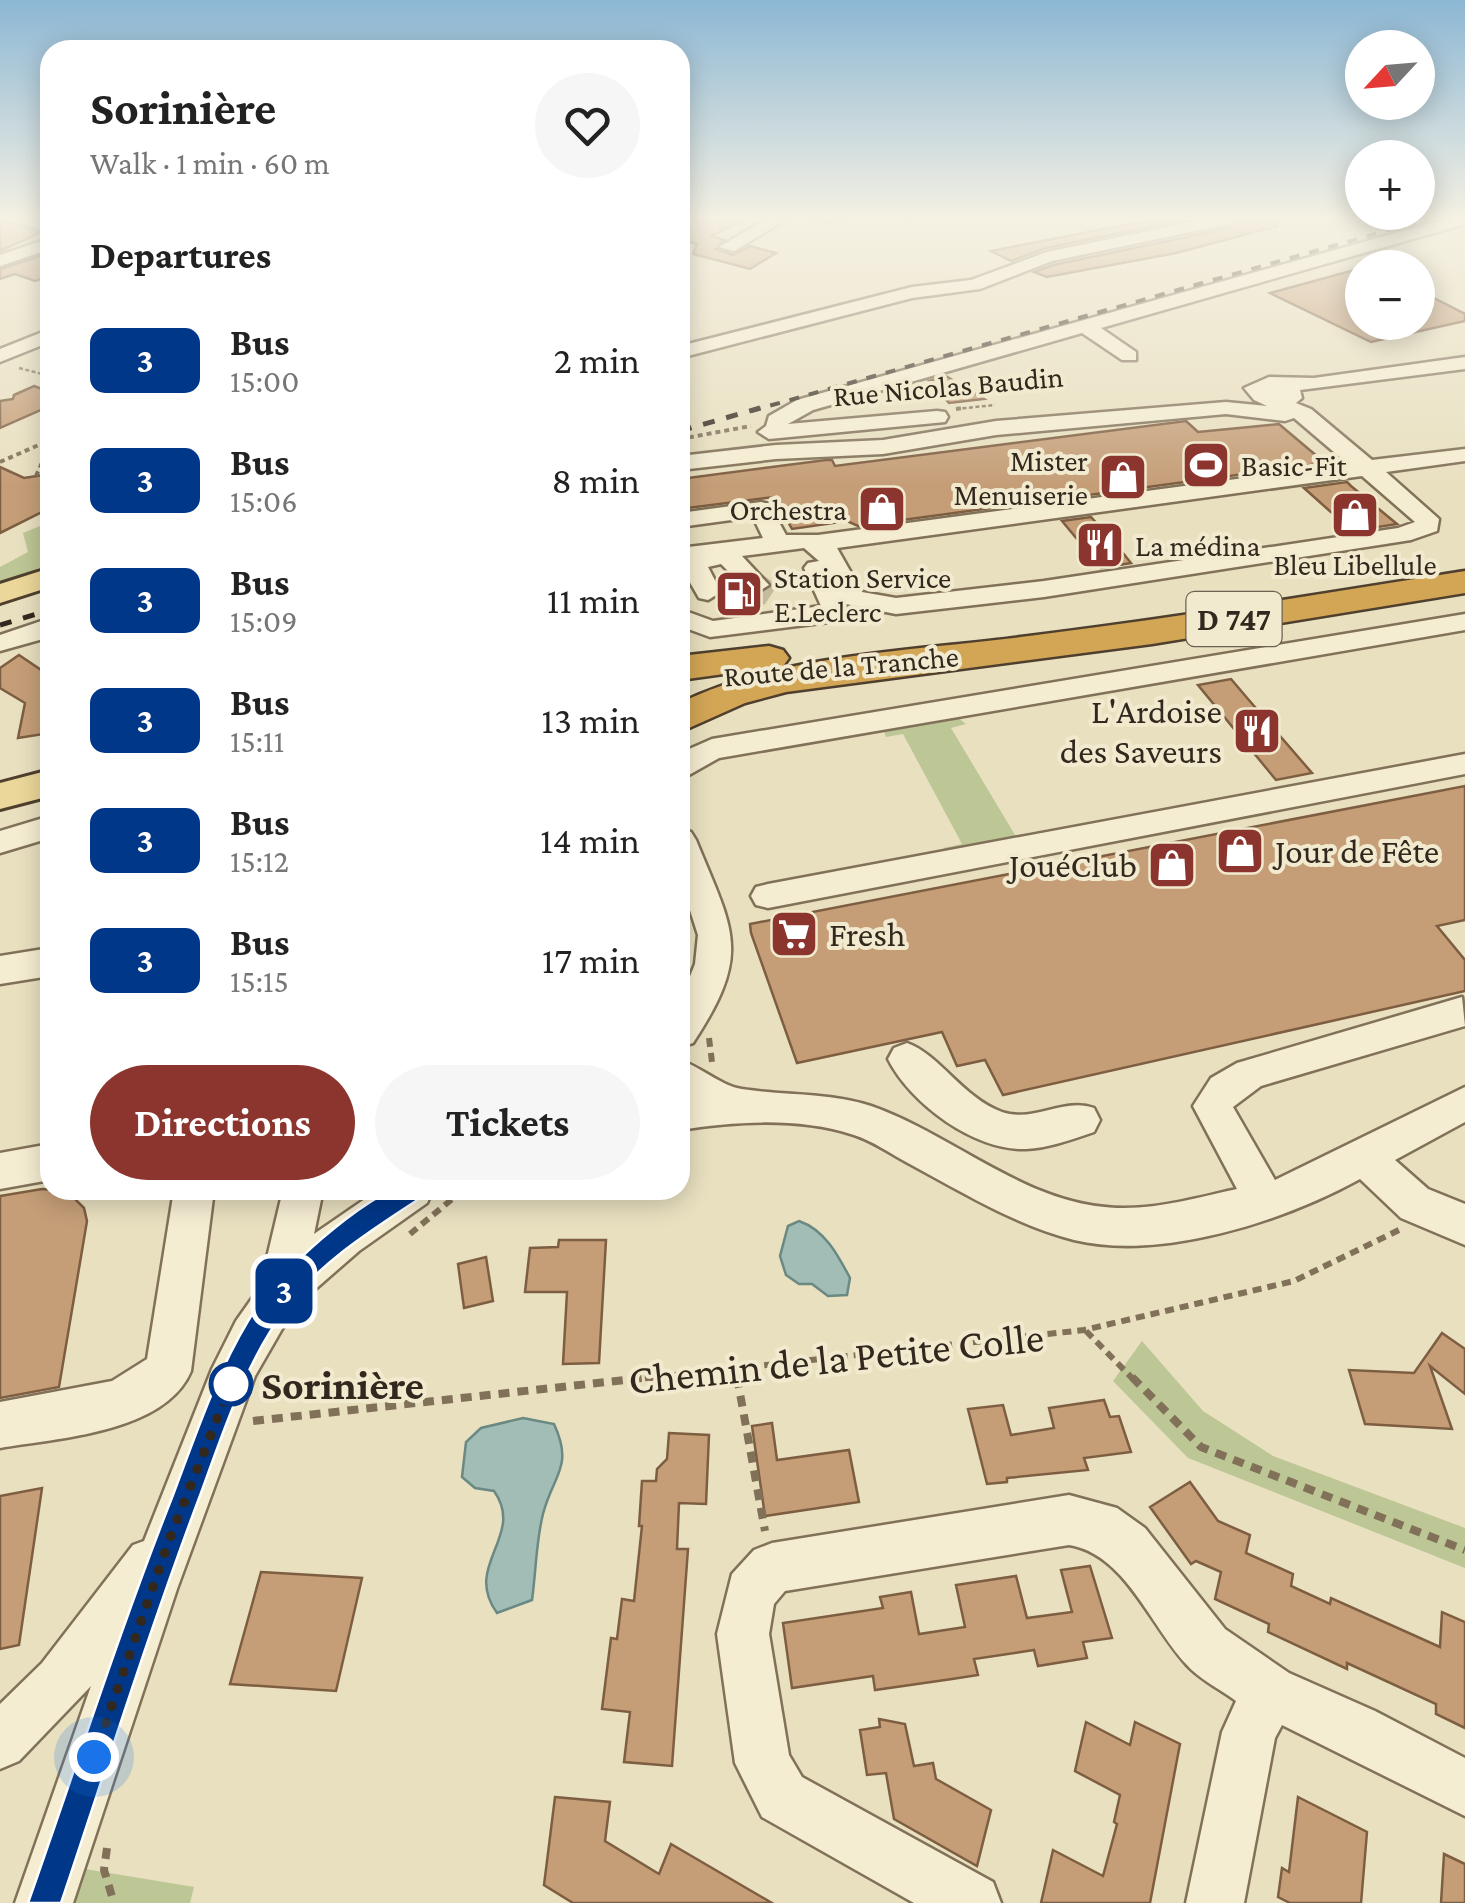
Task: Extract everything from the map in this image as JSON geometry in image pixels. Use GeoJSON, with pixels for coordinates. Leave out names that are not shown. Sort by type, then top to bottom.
{"type":"FeatureCollection","features":[{"type":"Feature","properties":{"kind":"highway","name":"Route de la Tranche"},"geometry":{"type":"LineString","coordinates":[[690,668],[723,666],[939,630],[1114,610],[1465,560]]}},
{"type":"Feature","properties":{"kind":"highway","name":"D 747"},"geometry":{"type":"LineString","coordinates":[[1002,650],[1152,632],[1465,582]]}},
{"type":"Feature","properties":{"kind":"highway","name":"Route de la Tranche"},"geometry":{"type":"LineString","coordinates":[[690,683],[1002,650]]}},
{"type":"Feature","properties":{"kind":"highway"},"geometry":{"type":"LineString","coordinates":[[690,713],[731,694],[785,680],[1002,650]]}},
{"type":"Feature","properties":{"kind":"main road"},"geometry":{"type":"LineString","coordinates":[[0,594],[40,580]]}},
{"type":"Feature","properties":{"kind":"main road"},"geometry":{"type":"LineString","coordinates":[[0,782],[40,772]]}},
{"type":"Feature","properties":{"kind":"main road"},"geometry":{"type":"LineString","coordinates":[[0,796],[40,786]]}},
{"type":"Feature","properties":{"kind":"street"},"geometry":{"type":"LineString","coordinates":[[690,349],[854,308]]}},
{"type":"Feature","properties":{"kind":"street"},"geometry":{"type":"LineString","coordinates":[[777,427],[786,412],[1145,308]]}},
{"type":"Feature","properties":{"kind":"street"},"geometry":{"type":"LineString","coordinates":[[1134,311],[1165,322],[1198,313]]}},
{"type":"Feature","properties":{"kind":"street"},"geometry":{"type":"LineString","coordinates":[[1084,326],[1129,356]]}},
{"type":"Feature","properties":{"kind":"street"},"geometry":{"type":"LineString","coordinates":[[4,354],[40,340]]}},
{"type":"Feature","properties":{"kind":"street"},"geometry":{"type":"LineString","coordinates":[[4,354],[36,362]]}},
{"type":"Feature","properties":{"kind":"street","name":"Rue Nicolas Baudin"},"geometry":{"type":"LineString","coordinates":[[690,441],[777,427],[824,427],[1222,394],[1279,396],[1314,384],[1465,363]]}},
{"type":"Feature","properties":{"kind":"street"},"geometry":{"type":"LineString","coordinates":[[824,427],[822,407],[844,394]]}},
{"type":"Feature","properties":{"kind":"street"},"geometry":{"type":"LineString","coordinates":[[690,462],[776,452],[882,447],[1058,422],[1226,408],[1272,416],[1279,396],[1369,467],[1427,519],[1428,526],[1402,535],[1088,583],[896,606],[866,603],[852,597],[827,552],[795,542]]}},
{"type":"Feature","properties":{"kind":"street"},"geometry":{"type":"LineString","coordinates":[[702,571],[795,542],[1462,455]]}},
{"type":"Feature","properties":{"kind":"street"},"geometry":{"type":"LineString","coordinates":[[690,519],[761,509],[811,557],[834,606],[829,614],[819,617],[710,629],[690,622]]}},
{"type":"Feature","properties":{"kind":"street"},"geometry":{"type":"LineString","coordinates":[[690,529],[702,571],[724,608],[769,594]]}},
{"type":"Feature","properties":{"kind":"street"},"geometry":{"type":"LineString","coordinates":[[702,571],[769,594],[824,598],[831,593]]}},
{"type":"Feature","properties":{"kind":"street"},"geometry":{"type":"LineString","coordinates":[[690,760],[712,749],[1465,622]]}},
{"type":"Feature","properties":{"kind":"street"},"geometry":{"type":"LineString","coordinates":[[0,644],[40,634]]}},
{"type":"Feature","properties":{"kind":"street"},"geometry":{"type":"LineString","coordinates":[[768,896],[1465,764]]}},
{"type":"Feature","properties":{"kind":"street"},"geometry":{"type":"LineString","coordinates":[[0,842],[40,830]]}},
{"type":"Feature","properties":{"kind":"street"},"geometry":{"type":"LineString","coordinates":[[690,865],[714,924],[715,947],[693,986],[694,1012],[690,1018]]}},
{"type":"Feature","properties":{"kind":"street"},"geometry":{"type":"LineString","coordinates":[[0,970],[40,964]]}},
{"type":"Feature","properties":{"kind":"street"},"geometry":{"type":"LineString","coordinates":[[1266,1202],[1212,1106],[1225,1089],[1250,1074],[1462,1012]]}},
{"type":"Feature","properties":{"kind":"street"},"geometry":{"type":"LineString","coordinates":[[907,1059],[919,1075],[984,1122],[1019,1132],[1080,1120]]}},
{"type":"Feature","properties":{"kind":"street"},"geometry":{"type":"LineString","coordinates":[[690,1081],[732,1104]]}},
{"type":"Feature","properties":{"kind":"street"},"geometry":{"type":"LineString","coordinates":[[690,1111],[732,1104],[818,1110],[865,1121],[1026,1205],[1075,1222],[1123,1227],[1172,1222],[1266,1202],[1312,1186],[1465,1103]]}},
{"type":"Feature","properties":{"kind":"street"},"geometry":{"type":"LineString","coordinates":[[953,1168],[984,1122]]}},
{"type":"Feature","properties":{"kind":"street"},"geometry":{"type":"LineString","coordinates":[[1376,1153],[1416,1204],[1452,1218]]}},
{"type":"Feature","properties":{"kind":"street"},"geometry":{"type":"LineString","coordinates":[[0,1171],[40,1164]]}},
{"type":"Feature","properties":{"kind":"street"},"geometry":{"type":"LineString","coordinates":[[0,1425],[127,1400],[151,1389],[168,1371],[193,1200]]}},
{"type":"Feature","properties":{"kind":"street"},"geometry":{"type":"LineString","coordinates":[[280,1295],[301,1200]]}},
{"type":"Feature","properties":{"kind":"street"},"geometry":{"type":"LineString","coordinates":[[44,1903],[170,1538],[256,1331],[280,1295],[335,1242],[399,1200]]}},
{"type":"Feature","properties":{"kind":"street"},"geometry":{"type":"LineString","coordinates":[[972,1903],[782,1796],[763,1763],[743,1634],[750,1592],[772,1568],[1069,1520],[1100,1525],[1126,1546],[1206,1648],[1270,1692],[1356,1730],[1465,1788]]}},
{"type":"Feature","properties":{"kind":"street"},"geometry":{"type":"LineString","coordinates":[[0,1742],[62,1682],[170,1538]]}},
{"type":"Feature","properties":{"kind":"street"},"geometry":{"type":"LineString","coordinates":[[1215,1903],[1249,1732],[1270,1692]]}},
{"type":"Feature","properties":{"kind":"path"},"geometry":{"type":"LineString","coordinates":[[947,410],[1000,405]]}},
{"type":"Feature","properties":{"kind":"path"},"geometry":{"type":"LineString","coordinates":[[690,439],[720,429],[777,427]]}},
{"type":"Feature","properties":{"kind":"path"},"geometry":{"type":"LineString","coordinates":[[0,462],[40,444]]}},
{"type":"Feature","properties":{"kind":"path"},"geometry":{"type":"LineString","coordinates":[[36,476],[40,468]]}},
{"type":"Feature","properties":{"kind":"path"},"geometry":{"type":"LineString","coordinates":[[400,1239],[436,1217],[453,1200]]}},
{"type":"Feature","properties":{"kind":"path","name":"Chemin de la Petite Colle"},"geometry":{"type":"LineString","coordinates":[[249,1404],[242,1422],[1084,1330],[1294,1281],[1452,1218]]}},
{"type":"Feature","properties":{"kind":"path"},"geometry":{"type":"LineString","coordinates":[[1084,1330],[1200,1447],[1465,1550]]}},
{"type":"Feature","properties":{"kind":"path"},"geometry":{"type":"LineString","coordinates":[[736,1369],[772,1568]]}},
{"type":"Feature","properties":{"kind":"path"},"geometry":{"type":"LineString","coordinates":[[108,1840],[104,1870],[114,1903]]}},
{"type":"Feature","properties":{"kind":"green space"},"geometry":{"type":"Polygon","coordinates":[[[40,526],[40,568],[0,583],[0,567],[28,552],[23,533],[40,526]]]}},
{"type":"Feature","properties":{"kind":"green space"},"geometry":{"type":"Polygon","coordinates":[[[956,716],[966,724],[951,728],[1015,835],[1032,833],[1032,838],[946,851],[943,848],[962,844],[903,734],[886,737],[884,731],[956,716]]]}},
{"type":"Feature","properties":{"kind":"green space"},"geometry":{"type":"Polygon","coordinates":[[[1142,1341],[1203,1411],[1273,1456],[1465,1528],[1465,1568],[1188,1458],[1113,1381],[1142,1341]]]}},
{"type":"Feature","properties":{"kind":"green space"},"geometry":{"type":"Polygon","coordinates":[[[79,1868],[194,1887],[190,1903],[66,1903],[79,1868]]]}},
{"type":"Feature","properties":{"kind":"water"},"geometry":{"type":"Polygon","coordinates":[[[799,1221],[816,1230],[835,1252],[850,1278],[847,1295],[828,1296],[812,1284],[799,1284],[786,1275],[780,1256],[788,1226],[799,1221]]]}},
{"type":"Feature","properties":{"kind":"water"},"geometry":{"type":"Polygon","coordinates":[[[523,1418],[554,1424],[562,1461],[541,1524],[532,1600],[497,1613],[488,1596],[486,1580],[500,1537],[502,1507],[494,1491],[475,1488],[462,1477],[466,1442],[481,1428],[523,1418]]]}},
{"type":"Feature","properties":{"kind":"building"},"geometry":{"type":"Polygon","coordinates":[[[1301,308],[1345,308],[1345,329],[1301,308]]]}},
{"type":"Feature","properties":{"kind":"building"},"geometry":{"type":"Polygon","coordinates":[[[1435,308],[1453,308],[1465,314],[1465,321],[1435,328],[1435,308]]]}},
{"type":"Feature","properties":{"kind":"building"},"geometry":{"type":"Polygon","coordinates":[[[946,376],[984,399],[949,403],[929,381],[946,376]]]}},
{"type":"Feature","properties":{"kind":"building"},"geometry":{"type":"Polygon","coordinates":[[[34,386],[40,388],[40,410],[0,428],[0,401],[13,399],[34,386]]]}},
{"type":"Feature","properties":{"kind":"building"},"geometry":{"type":"Polygon","coordinates":[[[1186,421],[1198,432],[1279,424],[1325,463],[858,526],[847,521],[792,529],[774,497],[690,508],[690,478],[826,460],[832,460],[835,466],[1186,421]]]}},
{"type":"Feature","properties":{"kind":"building"},"geometry":{"type":"Polygon","coordinates":[[[0,467],[24,478],[40,476],[40,513],[0,533],[0,467]]]}},
{"type":"Feature","properties":{"kind":"building"},"geometry":{"type":"Polygon","coordinates":[[[1347,482],[1397,524],[1359,530],[1349,521],[1342,522],[1304,488],[1347,482]]]}},
{"type":"Feature","properties":{"kind":"building"},"geometry":{"type":"Polygon","coordinates":[[[1091,517],[1131,563],[1101,568],[1062,521],[1091,517]]]}},
{"type":"Feature","properties":{"kind":"building"},"geometry":{"type":"Polygon","coordinates":[[[19,655],[40,669],[40,735],[18,738],[25,703],[0,688],[0,668],[19,655]]]}},
{"type":"Feature","properties":{"kind":"building"},"geometry":{"type":"Polygon","coordinates":[[[1231,679],[1312,773],[1276,780],[1198,685],[1231,679]]]}},
{"type":"Feature","properties":{"kind":"building"},"geometry":{"type":"Polygon","coordinates":[[[1465,786],[1465,920],[1437,926],[1465,960],[1465,991],[1003,1095],[985,1060],[957,1066],[942,1032],[797,1063],[751,933],[750,924],[1465,786]]]}},
{"type":"Feature","properties":{"kind":"building"},"geometry":{"type":"Polygon","coordinates":[[[40,1189],[40,1200],[76,1200],[84,1208],[87,1221],[59,1387],[0,1398],[0,1196],[40,1189]]]}},
{"type":"Feature","properties":{"kind":"building"},"geometry":{"type":"Polygon","coordinates":[[[559,1240],[606,1240],[599,1363],[563,1364],[567,1292],[525,1292],[530,1248],[558,1247],[559,1240]]]}},
{"type":"Feature","properties":{"kind":"building"},"geometry":{"type":"Polygon","coordinates":[[[486,1257],[493,1301],[464,1308],[458,1264],[486,1257]]]}},
{"type":"Feature","properties":{"kind":"building"},"geometry":{"type":"Polygon","coordinates":[[[1442,1333],[1465,1349],[1465,1394],[1430,1366],[1452,1429],[1365,1424],[1349,1370],[1414,1373],[1442,1333]]]}},
{"type":"Feature","properties":{"kind":"building"},"geometry":{"type":"Polygon","coordinates":[[[1104,1400],[1110,1417],[1119,1416],[1131,1452],[1084,1458],[1088,1470],[1007,1478],[1007,1482],[987,1484],[968,1409],[1003,1405],[1011,1435],[1054,1428],[1049,1408],[1104,1400]]]}},
{"type":"Feature","properties":{"kind":"building"},"geometry":{"type":"Polygon","coordinates":[[[772,1423],[777,1460],[849,1450],[859,1502],[765,1516],[752,1426],[772,1423]]]}},
{"type":"Feature","properties":{"kind":"building"},"geometry":{"type":"Polygon","coordinates":[[[669,1433],[709,1435],[706,1504],[679,1503],[677,1549],[688,1549],[672,1766],[624,1762],[630,1712],[602,1709],[611,1638],[617,1639],[622,1599],[634,1601],[642,1481],[656,1481],[657,1469],[667,1459],[669,1433]]]}},
{"type":"Feature","properties":{"kind":"building"},"geometry":{"type":"Polygon","coordinates":[[[1190,1482],[1218,1521],[1250,1535],[1246,1553],[1293,1574],[1291,1586],[1330,1604],[1331,1598],[1440,1647],[1442,1612],[1465,1622],[1465,1728],[1436,1714],[1436,1704],[1268,1632],[1269,1624],[1215,1599],[1221,1572],[1196,1561],[1191,1564],[1150,1507],[1190,1482]]]}},
{"type":"Feature","properties":{"kind":"building"},"geometry":{"type":"Polygon","coordinates":[[[42,1488],[19,1645],[0,1649],[0,1496],[42,1488]]]}},
{"type":"Feature","properties":{"kind":"building"},"geometry":{"type":"Polygon","coordinates":[[[1090,1566],[1112,1638],[1083,1642],[1087,1658],[1038,1666],[1034,1650],[974,1659],[978,1675],[875,1690],[873,1676],[792,1688],[783,1623],[883,1608],[880,1597],[911,1592],[919,1634],[965,1627],[956,1585],[1016,1576],[1027,1618],[1072,1612],[1061,1570],[1090,1566]]]}},
{"type":"Feature","properties":{"kind":"building"},"geometry":{"type":"Polygon","coordinates":[[[261,1572],[362,1578],[336,1691],[230,1684],[261,1572]]]}},
{"type":"Feature","properties":{"kind":"building"},"geometry":{"type":"Polygon","coordinates":[[[879,1719],[905,1724],[914,1766],[933,1763],[936,1779],[991,1810],[977,1866],[894,1819],[886,1773],[867,1775],[860,1730],[880,1727],[879,1719]]]}},
{"type":"Feature","properties":{"kind":"building"},"geometry":{"type":"Polygon","coordinates":[[[1086,1722],[1130,1745],[1135,1722],[1180,1744],[1150,1903],[1041,1903],[1053,1850],[1103,1876],[1117,1824],[1114,1822],[1120,1795],[1075,1771],[1086,1722]]]}},
{"type":"Feature","properties":{"kind":"building"},"geometry":{"type":"Polygon","coordinates":[[[555,1797],[610,1802],[605,1841],[659,1874],[671,1844],[772,1903],[573,1903],[544,1885],[555,1797]]]}},
{"type":"Feature","properties":{"kind":"building"},"geometry":{"type":"Polygon","coordinates":[[[1298,1797],[1367,1832],[1361,1903],[1290,1903],[1278,1897],[1282,1868],[1289,1872],[1298,1797]]]}},
{"type":"Feature","properties":{"kind":"building"},"geometry":{"type":"Polygon","coordinates":[[[1444,1854],[1465,1864],[1465,1903],[1441,1903],[1444,1854]]]}},
{"type":"Feature","properties":{"kind":"tunnel"},"geometry":{"type":"LineString","coordinates":[[756,585],[771,595]]}},
{"type":"Feature","properties":{"kind":"railway"},"geometry":{"type":"LineString","coordinates":[[751,411],[1115,308]]}},
{"type":"Feature","properties":{"kind":"railway"},"geometry":{"type":"LineString","coordinates":[[690,428],[760,408]]}},
{"type":"Feature","properties":{"kind":"railway"},"geometry":{"type":"LineString","coordinates":[[0,625],[40,613]]}},
{"type":"Feature","properties":{"kind":"bus line","name":"3"},"geometry":{"type":"LineString","coordinates":[[44,1903],[170,1538],[212,1426],[256,1331],[280,1295],[302,1272],[335,1242],[398,1200]]}},
{"type":"Feature","properties":{"kind":"place","name":"Basic-Fit"},"geometry":{"type":"Point","coordinates":[1206,465]}},
{"type":"Feature","properties":{"kind":"place","name":"Mister Menuiserie"},"geometry":{"type":"Point","coordinates":[1123,477]}},
{"type":"Feature","properties":{"kind":"place","name":"Orchestra"},"geometry":{"type":"Point","coordinates":[882,509]}},
{"type":"Feature","properties":{"kind":"place","name":"Bleu Libellule"},"geometry":{"type":"Point","coordinates":[1355,515]}},
{"type":"Feature","properties":{"kind":"place","name":"La médina"},"geometry":{"type":"Point","coordinates":[1100,545]}},
{"type":"Feature","properties":{"kind":"place","name":"Station Service E.Leclerc"},"geometry":{"type":"Point","coordinates":[739,594]}},
{"type":"Feature","properties":{"kind":"place","name":"L'Ardoise des Saveurs"},"geometry":{"type":"Point","coordinates":[1257,731]}},
{"type":"Feature","properties":{"kind":"place","name":"Jour de Fête"},"geometry":{"type":"Point","coordinates":[1240,851]}},
{"type":"Feature","properties":{"kind":"place","name":"JouéClub"},"geometry":{"type":"Point","coordinates":[1172,865]}},
{"type":"Feature","properties":{"kind":"place","name":"Fresh"},"geometry":{"type":"Point","coordinates":[794,934]}},
{"type":"Feature","properties":{"kind":"place","name":"Sorinière"},"geometry":{"type":"Point","coordinates":[231,1384]}},
{"type":"Feature","properties":{"kind":"route"},"geometry":{"type":"LineString","coordinates":[[94,1757],[170,1538],[231,1384]]}}]}
